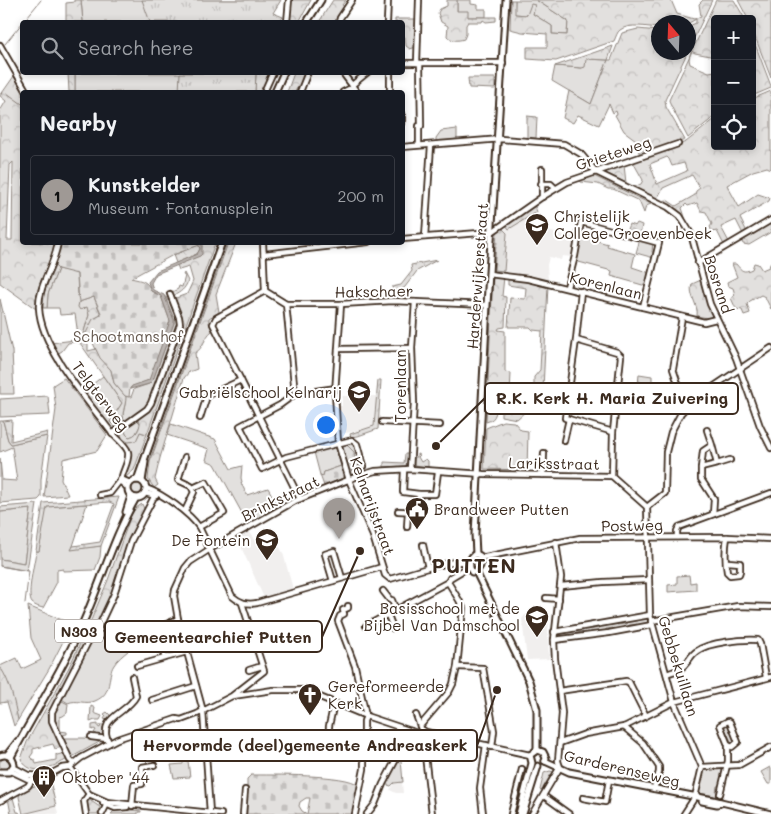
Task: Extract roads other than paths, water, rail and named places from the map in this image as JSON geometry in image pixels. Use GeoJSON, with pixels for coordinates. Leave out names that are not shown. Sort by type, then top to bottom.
{"type":"FeatureCollection","features":[{"type":"Feature","properties":{"kind":"main road"},"geometry":{"type":"LineString","coordinates":[[308,20],[321,0]]}},
{"type":"Feature","properties":{"kind":"main road","name":"Harderwijkerstraat"},"geometry":{"type":"LineString","coordinates":[[476,572],[480,566],[475,534],[506,0]]}},
{"type":"Feature","properties":{"kind":"main road"},"geometry":{"type":"LineString","coordinates":[[277,90],[283,75]]}},
{"type":"Feature","properties":{"kind":"main road"},"geometry":{"type":"LineString","coordinates":[[140,481],[129,485],[134,497],[140,498],[146,491],[140,481],[148,452],[221,245]]}},
{"type":"Feature","properties":{"kind":"main road","name":"N303"},"geometry":{"type":"LineString","coordinates":[[9,756],[46,696],[82,625],[134,497]]}},
{"type":"Feature","properties":{"kind":"main road"},"geometry":{"type":"LineString","coordinates":[[478,556],[472,556],[470,564],[472,572],[476,572],[529,681],[536,710],[537,750]]}},
{"type":"Feature","properties":{"kind":"main road"},"geometry":{"type":"LineString","coordinates":[[519,814],[532,763],[530,755],[537,750]]}},
{"type":"Feature","properties":{"kind":"main road"},"geometry":{"type":"LineString","coordinates":[[524,814],[538,766],[545,761],[545,755],[540,750],[537,750]]}},
{"type":"Feature","properties":{"kind":"main road"},"geometry":{"type":"LineString","coordinates":[[0,756],[9,756],[14,762],[12,769],[6,773],[0,773]]}},
{"type":"Feature","properties":{"kind":"main road","name":"Garderenseweg"},"geometry":{"type":"LineString","coordinates":[[545,761],[569,772],[713,800],[771,814]]}},
{"type":"Feature","properties":{"kind":"main road"},"geometry":{"type":"LineString","coordinates":[[532,763],[538,766]]}},
{"type":"Feature","properties":{"kind":"street"},"geometry":{"type":"LineString","coordinates":[[286,20],[288,0]]}},
{"type":"Feature","properties":{"kind":"street"},"geometry":{"type":"LineString","coordinates":[[339,20],[352,0]]}},
{"type":"Feature","properties":{"kind":"street"},"geometry":{"type":"LineString","coordinates":[[387,20],[388,0]]}},
{"type":"Feature","properties":{"kind":"street"},"geometry":{"type":"LineString","coordinates":[[419,0],[421,126],[419,126],[419,146]]}},
{"type":"Feature","properties":{"kind":"street"},"geometry":{"type":"LineString","coordinates":[[0,45],[26,90]]}},
{"type":"Feature","properties":{"kind":"street"},"geometry":{"type":"LineString","coordinates":[[405,63],[503,63]]}},
{"type":"Feature","properties":{"kind":"street"},"geometry":{"type":"LineString","coordinates":[[265,90],[272,75]]}},
{"type":"Feature","properties":{"kind":"street"},"geometry":{"type":"LineString","coordinates":[[301,90],[307,75]]}},
{"type":"Feature","properties":{"kind":"street"},"geometry":{"type":"LineString","coordinates":[[344,75],[356,90]]}},
{"type":"Feature","properties":{"kind":"street"},"geometry":{"type":"LineString","coordinates":[[352,85],[364,75]]}},
{"type":"Feature","properties":{"kind":"street"},"geometry":{"type":"LineString","coordinates":[[390,75],[390,90]]}},
{"type":"Feature","properties":{"kind":"street"},"geometry":{"type":"LineString","coordinates":[[405,147],[498,139],[564,144],[581,154],[596,172]]}},
{"type":"Feature","properties":{"kind":"street","name":"Grieteweg"},"geometry":{"type":"LineString","coordinates":[[492,232],[555,188],[572,180],[678,144]]}},
{"type":"Feature","properties":{"kind":"street"},"geometry":{"type":"LineString","coordinates":[[424,237],[431,145]]}},
{"type":"Feature","properties":{"kind":"street"},"geometry":{"type":"LineString","coordinates":[[542,169],[542,197]]}},
{"type":"Feature","properties":{"kind":"street","name":"Bosrand"},"geometry":{"type":"LineString","coordinates":[[596,172],[668,207],[680,216],[691,234],[710,304],[740,369],[760,426],[771,448]]}},
{"type":"Feature","properties":{"kind":"street"},"geometry":{"type":"LineString","coordinates":[[541,184],[552,184],[555,188]]}},
{"type":"Feature","properties":{"kind":"street"},"geometry":{"type":"LineString","coordinates":[[698,263],[771,220]]}},
{"type":"Feature","properties":{"kind":"street"},"geometry":{"type":"LineString","coordinates":[[567,288],[581,222],[583,222],[659,243],[642,307]]}},
{"type":"Feature","properties":{"kind":"street"},"geometry":{"type":"LineString","coordinates":[[405,239],[492,232]]}},
{"type":"Feature","properties":{"kind":"street","name":"Telgterweg"},"geometry":{"type":"LineString","coordinates":[[57,245],[54,263],[40,299],[40,314],[44,332],[54,353],[112,434],[128,453],[128,460],[123,469],[121,479]]}},
{"type":"Feature","properties":{"kind":"street"},"geometry":{"type":"LineString","coordinates":[[263,245],[265,291]]}},
{"type":"Feature","properties":{"kind":"street"},"geometry":{"type":"LineString","coordinates":[[264,254],[316,245]]}},
{"type":"Feature","properties":{"kind":"street","name":"Korenlaan"},"geometry":{"type":"LineString","coordinates":[[489,274],[528,279],[704,322],[716,319]]}},
{"type":"Feature","properties":{"kind":"street"},"geometry":{"type":"LineString","coordinates":[[265,291],[286,304],[295,394]]}},
{"type":"Feature","properties":{"kind":"street"},"geometry":{"type":"LineString","coordinates":[[265,291],[214,321],[213,324],[300,499]]}},
{"type":"Feature","properties":{"kind":"street"},"geometry":{"type":"LineString","coordinates":[[581,291],[565,418],[613,432]]}},
{"type":"Feature","properties":{"kind":"street"},"geometry":{"type":"LineString","coordinates":[[112,434],[147,409],[152,403],[180,324],[170,294]]}},
{"type":"Feature","properties":{"kind":"street","name":"Hakschaer"},"geometry":{"type":"LineString","coordinates":[[286,304],[341,304],[393,301],[487,305]]}},
{"type":"Feature","properties":{"kind":"street","name":"Torenlaan"},"geometry":{"type":"LineString","coordinates":[[410,469],[413,424],[412,348],[415,302]]}},
{"type":"Feature","properties":{"kind":"street","name":"Kelnarijstraat"},"geometry":{"type":"LineString","coordinates":[[341,304],[335,412],[338,443],[349,480],[373,536],[386,578],[390,579],[428,568]]}},
{"type":"Feature","properties":{"kind":"street"},"geometry":{"type":"LineString","coordinates":[[682,317],[673,369],[686,407]]}},
{"type":"Feature","properties":{"kind":"street"},"geometry":{"type":"LineString","coordinates":[[576,340],[620,354],[613,432],[612,476]]}},
{"type":"Feature","properties":{"kind":"street"},"geometry":{"type":"LineString","coordinates":[[338,349],[412,348]]}},
{"type":"Feature","properties":{"kind":"street"},"geometry":{"type":"LineString","coordinates":[[648,538],[646,507],[664,493],[665,458],[674,425],[686,407],[771,348]]}},
{"type":"Feature","properties":{"kind":"street"},"geometry":{"type":"LineString","coordinates":[[200,418],[207,396],[241,380]]}},
{"type":"Feature","properties":{"kind":"street"},"geometry":{"type":"LineString","coordinates":[[336,388],[295,394],[280,405],[240,426],[262,469],[281,460],[338,443]]}},
{"type":"Feature","properties":{"kind":"street"},"geometry":{"type":"LineString","coordinates":[[564,442],[569,419]]}},
{"type":"Feature","properties":{"kind":"street"},"geometry":{"type":"LineString","coordinates":[[382,422],[440,425]]}},
{"type":"Feature","properties":{"kind":"street"},"geometry":{"type":"LineString","coordinates":[[707,430],[717,464]]}},
{"type":"Feature","properties":{"kind":"street","name":"Kelnarijstraat"},"geometry":{"type":"LineString","coordinates":[[338,443],[352,440],[355,442],[363,466]]}},
{"type":"Feature","properties":{"kind":"street"},"geometry":{"type":"LineString","coordinates":[[712,445],[703,451],[701,468],[702,479],[714,498],[713,514]]}},
{"type":"Feature","properties":{"kind":"street"},"geometry":{"type":"LineString","coordinates":[[544,452],[544,475]]}},
{"type":"Feature","properties":{"kind":"street"},"geometry":{"type":"LineString","coordinates":[[185,457],[178,480],[194,488]]}},
{"type":"Feature","properties":{"kind":"street"},"geometry":{"type":"LineString","coordinates":[[701,468],[730,460]]}},
{"type":"Feature","properties":{"kind":"street","name":"Brinkstraat"},"geometry":{"type":"LineString","coordinates":[[210,813],[203,711],[178,620],[174,596],[187,565],[210,549],[300,499],[375,471],[410,469],[478,474]]}},
{"type":"Feature","properties":{"kind":"street"},"geometry":{"type":"LineString","coordinates":[[404,470],[404,492],[419,494],[435,494],[437,491],[438,472]]}},
{"type":"Feature","properties":{"kind":"street","name":"Lariksstraat"},"geometry":{"type":"LineString","coordinates":[[478,474],[612,476],[646,507]]}},
{"type":"Feature","properties":{"kind":"street"},"geometry":{"type":"LineString","coordinates":[[100,495],[110,494],[121,479],[129,485]]}},
{"type":"Feature","properties":{"kind":"street"},"geometry":{"type":"LineString","coordinates":[[194,488],[206,482],[224,513],[199,526]]}},
{"type":"Feature","properties":{"kind":"street"},"geometry":{"type":"LineString","coordinates":[[185,511],[194,488]]}},
{"type":"Feature","properties":{"kind":"street"},"geometry":{"type":"LineString","coordinates":[[146,491],[156,494],[185,511],[199,526],[232,596],[242,603],[257,603],[382,567]]}},
{"type":"Feature","properties":{"kind":"street","name":"Postweg"},"geometry":{"type":"LineString","coordinates":[[478,556],[580,538],[677,537],[677,531],[680,527],[771,493]]}},
{"type":"Feature","properties":{"kind":"street"},"geometry":{"type":"LineString","coordinates":[[156,494],[132,541],[114,594],[52,712],[52,721],[72,765],[91,795],[107,804],[115,808],[133,806],[221,814]]}},
{"type":"Feature","properties":{"kind":"street"},"geometry":{"type":"LineString","coordinates":[[398,511],[418,512],[419,494]]}},
{"type":"Feature","properties":{"kind":"street"},"geometry":{"type":"LineString","coordinates":[[407,527],[408,512]]}},
{"type":"Feature","properties":{"kind":"street"},"geometry":{"type":"LineString","coordinates":[[677,537],[771,539]]}},
{"type":"Feature","properties":{"kind":"street"},"geometry":{"type":"LineString","coordinates":[[727,537],[725,550],[728,562]]}},
{"type":"Feature","properties":{"kind":"street","name":"Gebbekuillaan"},"geometry":{"type":"LineString","coordinates":[[648,538],[651,620],[674,702],[702,768]]}},
{"type":"Feature","properties":{"kind":"street"},"geometry":{"type":"LineString","coordinates":[[532,814],[560,767],[558,761],[562,713],[555,660],[554,632],[561,586],[556,542]]}},
{"type":"Feature","properties":{"kind":"street"},"geometry":{"type":"LineString","coordinates":[[423,545],[428,568],[455,562],[470,564]]}},
{"type":"Feature","properties":{"kind":"street"},"geometry":{"type":"LineString","coordinates":[[333,581],[325,554],[334,551],[342,578]]}},
{"type":"Feature","properties":{"kind":"street"},"geometry":{"type":"LineString","coordinates":[[366,626],[448,582],[450,578],[470,564]]}},
{"type":"Feature","properties":{"kind":"street"},"geometry":{"type":"LineString","coordinates":[[561,586],[649,580]]}},
{"type":"Feature","properties":{"kind":"street"},"geometry":{"type":"LineString","coordinates":[[232,696],[273,690],[298,689],[366,716],[412,731],[420,729],[452,688],[457,667],[462,604],[448,582]]}},
{"type":"Feature","properties":{"kind":"street"},"geometry":{"type":"LineString","coordinates":[[384,591],[392,600],[396,611]]}},
{"type":"Feature","properties":{"kind":"street"},"geometry":{"type":"LineString","coordinates":[[546,598],[559,599]]}},
{"type":"Feature","properties":{"kind":"street"},"geometry":{"type":"LineString","coordinates":[[242,603],[263,668]]}},
{"type":"Feature","properties":{"kind":"street"},"geometry":{"type":"LineString","coordinates":[[348,606],[348,608],[343,610],[344,614],[340,616],[338,621],[356,671],[366,716],[364,721],[365,748],[362,782],[355,814]]}},
{"type":"Feature","properties":{"kind":"street"},"geometry":{"type":"LineString","coordinates":[[554,632],[651,620],[738,606],[771,606]]}},
{"type":"Feature","properties":{"kind":"street"},"geometry":{"type":"LineString","coordinates":[[388,615],[393,628]]}},
{"type":"Feature","properties":{"kind":"street"},"geometry":{"type":"LineString","coordinates":[[164,658],[157,630],[178,620]]}},
{"type":"Feature","properties":{"kind":"street"},"geometry":{"type":"LineString","coordinates":[[554,640],[609,633],[651,620]]}},
{"type":"Feature","properties":{"kind":"street"},"geometry":{"type":"LineString","coordinates":[[95,633],[117,640]]}},
{"type":"Feature","properties":{"kind":"street"},"geometry":{"type":"LineString","coordinates":[[560,743],[584,734],[624,727],[674,702],[769,677],[758,640],[721,643],[703,648],[697,651],[681,668],[666,674]]}},
{"type":"Feature","properties":{"kind":"street"},"geometry":{"type":"LineString","coordinates":[[137,666],[187,652]]}},
{"type":"Feature","properties":{"kind":"street"},"geometry":{"type":"LineString","coordinates":[[457,667],[483,668],[494,731],[492,746]]}},
{"type":"Feature","properties":{"kind":"street"},"geometry":{"type":"LineString","coordinates":[[249,670],[263,668]]}},
{"type":"Feature","properties":{"kind":"street"},"geometry":{"type":"LineString","coordinates":[[12,769],[33,779],[42,779],[62,768],[72,765],[108,741],[176,719],[180,720],[203,711],[232,696],[263,668]]}},
{"type":"Feature","properties":{"kind":"street"},"geometry":{"type":"LineString","coordinates":[[108,741],[106,732],[110,718],[127,708],[136,696],[132,677]]}},
{"type":"Feature","properties":{"kind":"street"},"geometry":{"type":"LineString","coordinates":[[559,691],[626,680],[629,682],[646,716]]}},
{"type":"Feature","properties":{"kind":"street"},"geometry":{"type":"LineString","coordinates":[[152,700],[196,686]]}},
{"type":"Feature","properties":{"kind":"street"},"geometry":{"type":"LineString","coordinates":[[328,754],[330,718],[334,703]]}},
{"type":"Feature","properties":{"kind":"street"},"geometry":{"type":"LineString","coordinates":[[416,715],[423,739],[432,814]]}},
{"type":"Feature","properties":{"kind":"street"},"geometry":{"type":"LineString","coordinates":[[720,794],[727,767],[728,745],[720,726],[728,721],[738,742],[732,747],[728,745]]}},
{"type":"Feature","properties":{"kind":"street"},"geometry":{"type":"LineString","coordinates":[[624,727],[644,743],[658,767],[659,772],[654,789]]}},
{"type":"Feature","properties":{"kind":"street"},"geometry":{"type":"LineString","coordinates":[[420,729],[426,732],[530,755]]}},
{"type":"Feature","properties":{"kind":"street"},"geometry":{"type":"LineString","coordinates":[[370,813],[412,731]]}},
{"type":"Feature","properties":{"kind":"street"},"geometry":{"type":"LineString","coordinates":[[91,737],[108,741]]}},
{"type":"Feature","properties":{"kind":"street"},"geometry":{"type":"LineString","coordinates":[[483,814],[480,788],[486,745]]}},
{"type":"Feature","properties":{"kind":"street"},"geometry":{"type":"LineString","coordinates":[[684,814],[695,797],[702,768],[739,766],[771,747]]}},
{"type":"Feature","properties":{"kind":"street"},"geometry":{"type":"LineString","coordinates":[[133,806],[134,785],[142,784],[142,767],[154,765]]}},
{"type":"Feature","properties":{"kind":"street"},"geometry":{"type":"LineString","coordinates":[[513,814],[522,769]]}},
{"type":"Feature","properties":{"kind":"street"},"geometry":{"type":"LineString","coordinates":[[0,801],[25,788],[33,779]]}},
{"type":"Feature","properties":{"kind":"street"},"geometry":{"type":"LineString","coordinates":[[602,808],[609,780]]}},
{"type":"Feature","properties":{"kind":"street"},"geometry":{"type":"LineString","coordinates":[[243,814],[244,790]]}},
{"type":"Feature","properties":{"kind":"street"},"geometry":{"type":"LineString","coordinates":[[86,814],[84,801],[91,795]]}},
{"type":"Feature","properties":{"kind":"street"},"geometry":{"type":"LineString","coordinates":[[544,796],[570,814]]}},
{"type":"Feature","properties":{"kind":"street"},"geometry":{"type":"LineString","coordinates":[[583,798],[603,802]]}},
{"type":"Feature","properties":{"kind":"street"},"geometry":{"type":"LineString","coordinates":[[102,814],[107,804]]}},
{"type":"Feature","properties":{"kind":"street"},"geometry":{"type":"LineString","coordinates":[[144,807],[144,814]]}},
{"type":"Feature","properties":{"kind":"street"},"geometry":{"type":"LineString","coordinates":[[174,810],[187,814]]}},
{"type":"Feature","properties":{"kind":"street"},"geometry":{"type":"LineString","coordinates":[[204,814],[210,813]]}},
{"type":"Feature","properties":{"kind":"waterway"},"geometry":{"type":"LineString","coordinates":[[25,20],[41,0]]}},
{"type":"Feature","properties":{"kind":"waterway"},"geometry":{"type":"LineString","coordinates":[[5,44],[20,26]]}},
{"type":"Feature","properties":{"kind":"waterway"},"geometry":{"type":"LineString","coordinates":[[7,93],[20,103]]}},
{"type":"Feature","properties":{"kind":"waterway"},"geometry":{"type":"LineString","coordinates":[[51,260],[54,245]]}},
{"type":"Feature","properties":{"kind":"waterway"},"geometry":{"type":"LineString","coordinates":[[40,286],[43,280]]}},
{"type":"Feature","properties":{"kind":"waterway"},"geometry":{"type":"LineString","coordinates":[[0,566],[29,571],[25,603]]}},
{"type":"Feature","properties":{"kind":"place","name":"Christelijk College Groevenbeek"},"geometry":{"type":"Point","coordinates":[537,246]}},
{"type":"Feature","properties":{"kind":"place","name":"Gabriëlschool Kelnarij"},"geometry":{"type":"Point","coordinates":[359,413]}},
{"type":"Feature","properties":{"kind":"place","name":"R.K. Kerk H. Maria Zuivering"},"geometry":{"type":"Point","coordinates":[436,446]}},
{"type":"Feature","properties":{"kind":"place","name":"Brandweer Putten"},"geometry":{"type":"Point","coordinates":[417,530]}},
{"type":"Feature","properties":{"kind":"place","name":"Kunstkelder"},"geometry":{"type":"Point","coordinates":[339,539]}},
{"type":"Feature","properties":{"kind":"place","name":"Gemeentearchief Putten"},"geometry":{"type":"Point","coordinates":[360,551]}},
{"type":"Feature","properties":{"kind":"place","name":"De Fontein"},"geometry":{"type":"Point","coordinates":[267,561]}},
{"type":"Feature","properties":{"kind":"place","name":"Basisschool met de Bijbel Van Damschool"},"geometry":{"type":"Point","coordinates":[537,638]}},
{"type":"Feature","properties":{"kind":"place","name":"Hervormde (deel)gemeente Andreaskerk"},"geometry":{"type":"Point","coordinates":[497,690]}},
{"type":"Feature","properties":{"kind":"place","name":"Gereformeerde Kerk"},"geometry":{"type":"Point","coordinates":[310,716]}},
{"type":"Feature","properties":{"kind":"place","name":"Oktober '44"},"geometry":{"type":"Point","coordinates":[44,798]}},
{"type":"Feature","properties":{"kind":"district","name":"PUTTEN"},"geometry":{"type":"Point","coordinates":[474,565]}},
{"type":"Feature","properties":{"kind":"park label","name":"Schootmanshof"},"geometry":{"type":"Point","coordinates":[128,336]}}]}
